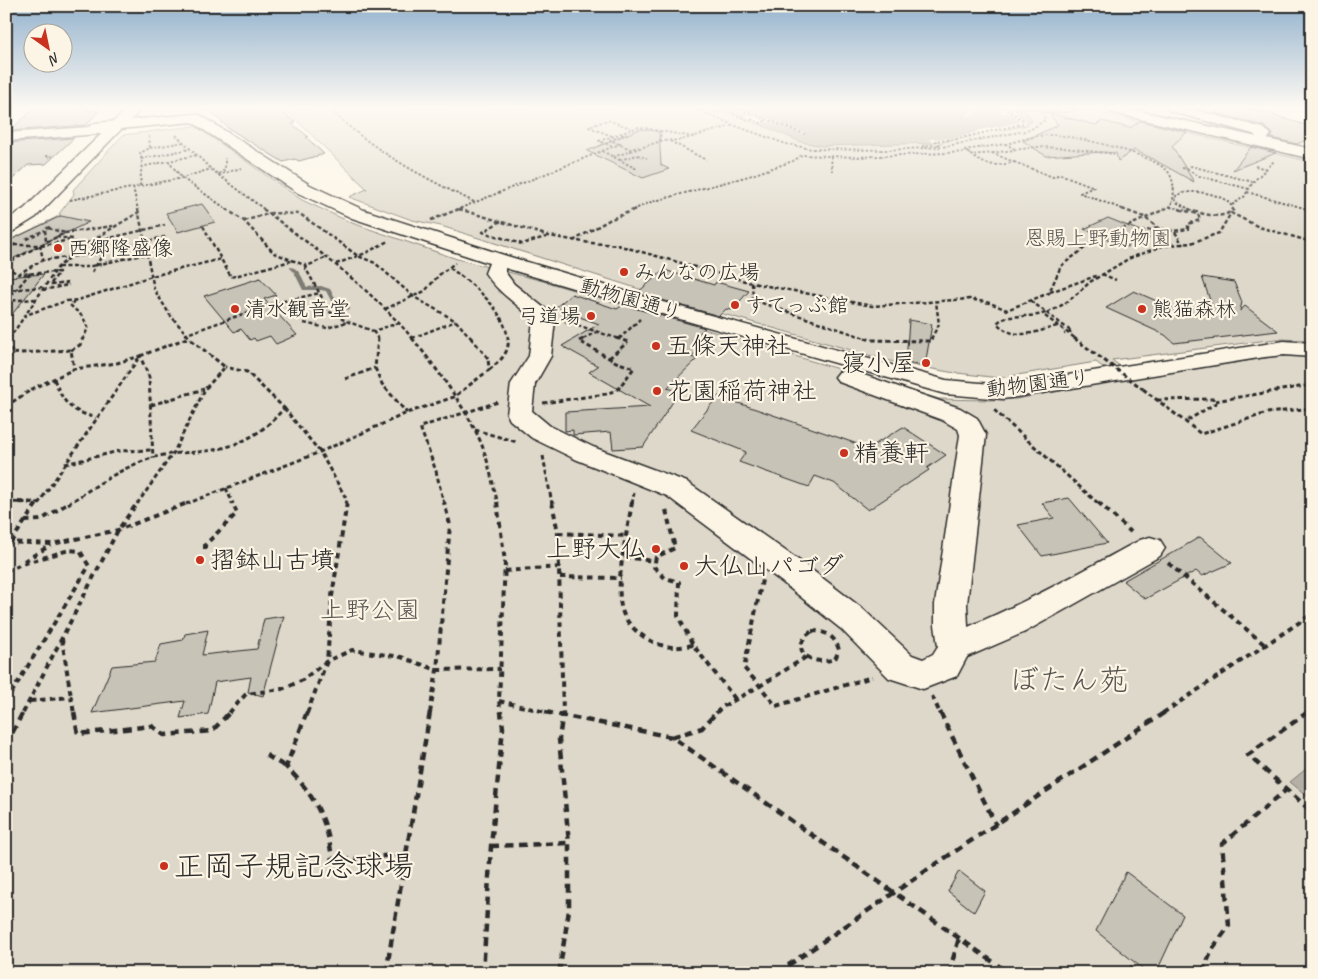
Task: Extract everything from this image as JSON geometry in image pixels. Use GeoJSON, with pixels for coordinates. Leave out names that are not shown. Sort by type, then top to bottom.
{"type":"FeatureCollection","features":[{"type":"Feature","properties":{"kind":"street"},"geometry":{"type":"LineString","coordinates":[[6,228],[30,213],[81,154]]}},
{"type":"Feature","properties":{"kind":"street","name":"動物園通り"},"geometry":{"type":"LineString","coordinates":[[250,154],[304,189],[358,214],[416,234],[533,270],[945,387],[1003,392],[1264,350],[1284,348],[1312,350]]}},
{"type":"Feature","properties":{"kind":"street"},"geometry":{"type":"LineString","coordinates":[[6,215],[45,176]]}},
{"type":"Feature","properties":{"kind":"street"},"geometry":{"type":"LineString","coordinates":[[416,234],[444,233],[520,256],[533,270]]}},
{"type":"Feature","properties":{"kind":"street"},"geometry":{"type":"LineString","coordinates":[[500,260],[496,266],[496,274],[507,288],[544,320],[540,356],[523,384],[519,414],[541,432],[584,453],[648,478],[687,496],[852,619],[912,670],[945,665],[955,647],[1014,622],[1150,548]]}},
{"type":"Feature","properties":{"kind":"street"},"geometry":{"type":"LineString","coordinates":[[840,358],[840,374],[855,381],[951,414],[968,424],[973,435],[950,604],[951,626],[955,647]]}},
{"type":"Feature","properties":{"kind":"path"},"geometry":{"type":"LineString","coordinates":[[140,154],[140,186]]}},
{"type":"Feature","properties":{"kind":"path"},"geometry":{"type":"LineString","coordinates":[[141,159],[168,154]]}},
{"type":"Feature","properties":{"kind":"path"},"geometry":{"type":"LineString","coordinates":[[384,154],[399,164],[475,202]]}},
{"type":"Feature","properties":{"kind":"path"},"geometry":{"type":"LineString","coordinates":[[594,154],[459,209],[549,236],[573,241],[617,245],[752,283],[872,306],[969,299],[990,303],[1003,310],[1007,310],[1049,292],[1101,274],[1116,280]]}},
{"type":"Feature","properties":{"kind":"path"},"geometry":{"type":"LineString","coordinates":[[606,154],[637,169]]}},
{"type":"Feature","properties":{"kind":"path"},"geometry":{"type":"LineString","coordinates":[[613,157],[623,154]]}},
{"type":"Feature","properties":{"kind":"path"},"geometry":{"type":"LineString","coordinates":[[693,154],[706,160]]}},
{"type":"Feature","properties":{"kind":"path"},"geometry":{"type":"LineString","coordinates":[[573,241],[621,214],[660,198],[749,176],[793,161],[802,155],[904,156],[941,154]]}},
{"type":"Feature","properties":{"kind":"path"},"geometry":{"type":"LineString","coordinates":[[971,155],[985,154]]}},
{"type":"Feature","properties":{"kind":"path"},"geometry":{"type":"LineString","coordinates":[[993,154],[1053,177],[1060,174],[1094,187],[1080,193],[1144,217],[1158,228]]}},
{"type":"Feature","properties":{"kind":"path"},"geometry":{"type":"LineString","coordinates":[[1005,159],[1009,155],[1007,154]]}},
{"type":"Feature","properties":{"kind":"path"},"geometry":{"type":"LineString","coordinates":[[1133,154],[1158,164],[1168,172],[1176,202],[1198,214],[1200,220],[1188,224],[1188,229],[1174,231],[1158,228],[1141,232]]}},
{"type":"Feature","properties":{"kind":"path"},"geometry":{"type":"LineString","coordinates":[[141,167],[196,155],[210,169],[266,213],[325,258],[336,264],[399,323],[426,355],[475,430],[484,451],[499,509],[505,562],[499,701],[503,728],[491,846],[483,973]]}},
{"type":"Feature","properties":{"kind":"path"},"geometry":{"type":"LineString","coordinates":[[218,175],[225,169],[224,161],[227,155]]}},
{"type":"Feature","properties":{"kind":"path"},"geometry":{"type":"LineString","coordinates":[[620,160],[637,155],[647,158]]}},
{"type":"Feature","properties":{"kind":"path"},"geometry":{"type":"LineString","coordinates":[[971,155],[992,167],[1014,162]]}},
{"type":"Feature","properties":{"kind":"path"},"geometry":{"type":"LineString","coordinates":[[831,156],[832,171]]}},
{"type":"Feature","properties":{"kind":"path"},"geometry":{"type":"LineString","coordinates":[[1232,205],[1244,197],[1253,182],[1276,159]]}},
{"type":"Feature","properties":{"kind":"path"},"geometry":{"type":"LineString","coordinates":[[168,161],[182,178],[244,220],[274,253],[290,261],[307,266],[325,258]]}},
{"type":"Feature","properties":{"kind":"path"},"geometry":{"type":"LineString","coordinates":[[1187,170],[1190,166],[1253,182]]}},
{"type":"Feature","properties":{"kind":"path"},"geometry":{"type":"LineString","coordinates":[[1255,166],[1267,169]]}},
{"type":"Feature","properties":{"kind":"path"},"geometry":{"type":"LineString","coordinates":[[1182,168],[1199,176],[1249,189]]}},
{"type":"Feature","properties":{"kind":"path"},"geometry":{"type":"LineString","coordinates":[[75,199],[182,178],[210,169]]}},
{"type":"Feature","properties":{"kind":"path"},"geometry":{"type":"LineString","coordinates":[[218,175],[226,172]]}},
{"type":"Feature","properties":{"kind":"path"},"geometry":{"type":"LineString","coordinates":[[133,187],[140,212],[144,244],[154,290],[169,316],[185,336],[225,367],[247,372],[284,408],[320,452],[347,500],[332,596],[327,660],[286,768]]}},
{"type":"Feature","properties":{"kind":"path"},"geometry":{"type":"LineString","coordinates":[[1049,292],[1061,266],[1090,244],[1144,217],[1171,206],[1175,198],[1185,192],[1217,196],[1232,205],[1234,209],[1219,233],[1202,241],[1183,245],[1162,246],[1128,259],[1101,274],[1057,308],[1032,316],[1001,319],[997,323],[1000,328],[1010,334],[1023,336],[1057,326]]}},
{"type":"Feature","properties":{"kind":"path"},"geometry":{"type":"LineString","coordinates":[[1247,192],[1312,210]]}},
{"type":"Feature","properties":{"kind":"path"},"geometry":{"type":"LineString","coordinates":[[1168,207],[1214,215],[1231,213],[1248,222],[1312,242]]}},
{"type":"Feature","properties":{"kind":"path"},"geometry":{"type":"LineString","coordinates":[[6,366],[12,352],[7,341],[58,267],[88,243],[140,212]]}},
{"type":"Feature","properties":{"kind":"path"},"geometry":{"type":"LineString","coordinates":[[244,220],[266,213],[289,212],[300,214],[358,256],[375,263],[414,297],[456,320],[488,358],[488,370]]}},
{"type":"Feature","properties":{"kind":"path"},"geometry":{"type":"LineString","coordinates":[[501,221],[482,232],[522,244],[549,236]]}},
{"type":"Feature","properties":{"kind":"path"},"geometry":{"type":"LineString","coordinates":[[56,237],[71,239],[74,244],[88,243],[165,225]]}},
{"type":"Feature","properties":{"kind":"path"},"geometry":{"type":"LineString","coordinates":[[6,290],[43,288],[68,284],[50,285],[59,272],[18,274],[7,263],[65,233],[116,226]]}},
{"type":"Feature","properties":{"kind":"path"},"geometry":{"type":"LineString","coordinates":[[203,226],[231,277],[290,261]]}},
{"type":"Feature","properties":{"kind":"path"},"geometry":{"type":"LineString","coordinates":[[46,242],[45,229],[48,227],[65,233]]}},
{"type":"Feature","properties":{"kind":"path"},"geometry":{"type":"LineString","coordinates":[[1174,231],[1183,245]]}},
{"type":"Feature","properties":{"kind":"path"},"geometry":{"type":"LineString","coordinates":[[336,264],[416,234]]}},
{"type":"Feature","properties":{"kind":"path"},"geometry":{"type":"LineString","coordinates":[[18,274],[43,260],[103,253],[144,244],[164,237],[167,243],[145,249]]}},
{"type":"Feature","properties":{"kind":"path"},"geometry":{"type":"LineString","coordinates":[[1146,237],[1162,246]]}},
{"type":"Feature","properties":{"kind":"path"},"geometry":{"type":"LineString","coordinates":[[13,245],[40,246],[71,239]]}},
{"type":"Feature","properties":{"kind":"path"},"geometry":{"type":"LineString","coordinates":[[40,246],[43,260]]}},
{"type":"Feature","properties":{"kind":"path"},"geometry":{"type":"LineString","coordinates":[[92,272],[103,253]]}},
{"type":"Feature","properties":{"kind":"path"},"geometry":{"type":"LineString","coordinates":[[58,267],[96,265],[146,254]]}},
{"type":"Feature","properties":{"kind":"path"},"geometry":{"type":"LineString","coordinates":[[23,316],[66,301],[78,300],[152,276],[220,259]]}},
{"type":"Feature","properties":{"kind":"path"},"geometry":{"type":"LineString","coordinates":[[307,266],[306,270],[330,312],[348,322],[373,331],[378,337],[374,368],[382,384],[407,413]]}},
{"type":"Feature","properties":{"kind":"path"},"geometry":{"type":"LineString","coordinates":[[6,542],[52,544],[118,530],[320,452],[407,413],[454,397],[488,370],[500,364],[506,357],[508,346],[507,334],[499,313],[480,293],[450,268],[440,275],[425,291],[384,309]]}},
{"type":"Feature","properties":{"kind":"path"},"geometry":{"type":"LineString","coordinates":[[7,301],[30,273]]}},
{"type":"Feature","properties":{"kind":"path"},"geometry":{"type":"LineString","coordinates":[[752,283],[753,300],[872,340],[930,341],[940,324],[936,302]]}},
{"type":"Feature","properties":{"kind":"path"},"geometry":{"type":"LineString","coordinates":[[6,406],[34,388],[74,369],[116,363],[140,356],[185,336],[271,304],[318,290]]}},
{"type":"Feature","properties":{"kind":"path"},"geometry":{"type":"LineString","coordinates":[[7,301],[36,299]]}},
{"type":"Feature","properties":{"kind":"path"},"geometry":{"type":"LineString","coordinates":[[6,354],[12,352],[71,350],[80,345],[88,328],[83,317],[70,305],[78,300]]}},
{"type":"Feature","properties":{"kind":"path"},"geometry":{"type":"LineString","coordinates":[[1031,301],[1072,332],[1065,334]]}},
{"type":"Feature","properties":{"kind":"path"},"geometry":{"type":"LineString","coordinates":[[619,339],[643,316]]}},
{"type":"Feature","properties":{"kind":"path"},"geometry":{"type":"LineString","coordinates":[[1045,316],[1065,334],[1201,434],[1267,412],[1312,408]]}},
{"type":"Feature","properties":{"kind":"path"},"geometry":{"type":"LineString","coordinates":[[412,338],[456,320]]}},
{"type":"Feature","properties":{"kind":"path"},"geometry":{"type":"LineString","coordinates":[[304,323],[327,328],[348,322]]}},
{"type":"Feature","properties":{"kind":"path"},"geometry":{"type":"LineString","coordinates":[[373,331],[399,323]]}},
{"type":"Feature","properties":{"kind":"path"},"geometry":{"type":"LineString","coordinates":[[569,323],[628,342],[609,358]]}},
{"type":"Feature","properties":{"kind":"path"},"geometry":{"type":"LineString","coordinates":[[563,400],[606,394],[618,389],[634,368],[609,358],[580,341],[596,332]]}},
{"type":"Feature","properties":{"kind":"path"},"geometry":{"type":"LineString","coordinates":[[71,350],[74,369]]}},
{"type":"Feature","properties":{"kind":"path"},"geometry":{"type":"LineString","coordinates":[[140,356],[149,378],[153,458]]}},
{"type":"Feature","properties":{"kind":"path"},"geometry":{"type":"LineString","coordinates":[[11,542],[140,356]]}},
{"type":"Feature","properties":{"kind":"path"},"geometry":{"type":"LineString","coordinates":[[6,745],[118,530],[174,452],[205,389],[225,367]]}},
{"type":"Feature","properties":{"kind":"path"},"geometry":{"type":"LineString","coordinates":[[345,379],[374,368]]}},
{"type":"Feature","properties":{"kind":"path"},"geometry":{"type":"LineString","coordinates":[[54,379],[61,399],[68,408],[96,418]]}},
{"type":"Feature","properties":{"kind":"path"},"geometry":{"type":"LineString","coordinates":[[1156,400],[1213,399],[1215,401],[1312,385]]}},
{"type":"Feature","properties":{"kind":"path"},"geometry":{"type":"LineString","coordinates":[[151,405],[205,389]]}},
{"type":"Feature","properties":{"kind":"path"},"geometry":{"type":"LineString","coordinates":[[386,973],[437,670],[450,525],[436,471],[420,428],[505,400],[521,402]]}},
{"type":"Feature","properties":{"kind":"path"},"geometry":{"type":"LineString","coordinates":[[1185,422],[1216,403],[1215,401]]}},
{"type":"Feature","properties":{"kind":"path"},"geometry":{"type":"LineString","coordinates":[[25,521],[41,520],[108,480],[153,458],[174,452],[208,451],[240,444],[273,424],[284,408]]}},
{"type":"Feature","properties":{"kind":"path"},"geometry":{"type":"LineString","coordinates":[[1007,421],[1150,548],[1265,645]]}},
{"type":"Feature","properties":{"kind":"path"},"geometry":{"type":"LineString","coordinates":[[64,464],[103,453],[132,448],[153,450]]}},
{"type":"Feature","properties":{"kind":"path"},"geometry":{"type":"LineString","coordinates":[[542,451],[558,533],[563,716],[559,738],[569,843],[569,910],[559,973]]}},
{"type":"Feature","properties":{"kind":"path"},"geometry":{"type":"LineString","coordinates":[[648,478],[627,536],[621,578],[620,607],[634,630],[656,645],[672,650],[693,645]]}},
{"type":"Feature","properties":{"kind":"path"},"geometry":{"type":"LineString","coordinates":[[648,478],[675,548],[662,552],[654,561],[654,567],[657,572],[671,582],[679,582],[678,616],[693,645],[736,700]]}},
{"type":"Feature","properties":{"kind":"path"},"geometry":{"type":"LineString","coordinates":[[205,549],[205,545],[237,513],[226,488]]}},
{"type":"Feature","properties":{"kind":"path"},"geometry":{"type":"LineString","coordinates":[[6,502],[38,503]]}},
{"type":"Feature","properties":{"kind":"path"},"geometry":{"type":"LineString","coordinates":[[558,533],[627,536]]}},
{"type":"Feature","properties":{"kind":"path"},"geometry":{"type":"LineString","coordinates":[[6,571],[52,544]]}},
{"type":"Feature","properties":{"kind":"path"},"geometry":{"type":"LineString","coordinates":[[6,702],[89,566],[80,551],[68,550],[19,564]]}},
{"type":"Feature","properties":{"kind":"path"},"geometry":{"type":"LineString","coordinates":[[764,552],[764,573],[744,668],[776,706],[887,673],[912,670],[996,825]]}},
{"type":"Feature","properties":{"kind":"path"},"geometry":{"type":"LineString","coordinates":[[624,557],[654,561]]}},
{"type":"Feature","properties":{"kind":"path"},"geometry":{"type":"LineString","coordinates":[[504,571],[560,567]]}},
{"type":"Feature","properties":{"kind":"path"},"geometry":{"type":"LineString","coordinates":[[560,577],[621,578]]}},
{"type":"Feature","properties":{"kind":"path"},"geometry":{"type":"LineString","coordinates":[[777,973],[895,892],[1312,614]]}},
{"type":"Feature","properties":{"kind":"path"},"geometry":{"type":"LineString","coordinates":[[812,631],[831,635],[838,644],[838,655],[830,662],[818,663],[806,657],[800,647],[801,642],[803,637],[812,631]]}},
{"type":"Feature","properties":{"kind":"path"},"geometry":{"type":"LineString","coordinates":[[62,638],[78,734],[152,726],[164,735],[212,731],[246,694],[282,689],[294,684],[327,660],[352,650],[401,657],[437,670],[500,669]]}},
{"type":"Feature","properties":{"kind":"path"},"geometry":{"type":"LineString","coordinates":[[672,737],[702,728],[722,707],[806,657]]}},
{"type":"Feature","properties":{"kind":"path"},"geometry":{"type":"LineString","coordinates":[[30,701],[71,697]]}},
{"type":"Feature","properties":{"kind":"path"},"geometry":{"type":"LineString","coordinates":[[499,701],[563,716],[672,737],[1009,973]]}},
{"type":"Feature","properties":{"kind":"path"},"geometry":{"type":"LineString","coordinates":[[1312,709],[1248,755],[1312,812]]}},
{"type":"Feature","properties":{"kind":"path"},"geometry":{"type":"LineString","coordinates":[[266,755],[275,759],[301,780],[316,800],[332,848],[332,861],[406,854]]}},
{"type":"Feature","properties":{"kind":"path"},"geometry":{"type":"LineString","coordinates":[[1202,973],[1213,948],[1229,926],[1222,844],[1286,790]]}},
{"type":"Feature","properties":{"kind":"path"},"geometry":{"type":"LineString","coordinates":[[491,846],[569,843]]}},
{"type":"Feature","properties":{"kind":"path"},"geometry":{"type":"LineString","coordinates":[[949,973],[959,938]]}},
{"type":"Feature","properties":{"kind":"path"},"geometry":{"type":"LineString","coordinates":[[1129,973],[1134,962]]}},
{"type":"Feature","properties":{"kind":"green space","name":"上野公園"},"geometry":{"type":"Polygon","coordinates":[[[106,154],[235,154],[302,200],[352,223],[457,259],[543,281],[939,399],[1016,399],[1120,380],[1096,362],[999,378],[949,372],[890,361],[677,301],[441,226],[412,220],[349,197],[367,189],[331,154],[1276,154],[1312,162],[1312,340],[1276,339],[1112,360],[1136,378],[1278,356],[1312,356],[1312,973],[6,973],[6,242],[61,215],[59,214],[74,194],[73,190],[106,154]]]}},
{"type":"Feature","properties":{"kind":"shaded area"},"geometry":{"type":"Polygon","coordinates":[[[1312,764],[1312,800],[1290,782],[1312,764]]]}},
{"type":"Feature","properties":{"kind":"building"},"geometry":{"type":"Polygon","coordinates":[[[6,154],[57,154],[46,164],[28,165],[6,185],[6,154]]]}},
{"type":"Feature","properties":{"kind":"building"},"geometry":{"type":"Polygon","coordinates":[[[270,154],[324,154],[299,161],[295,159],[283,162],[270,154]]]}},
{"type":"Feature","properties":{"kind":"building"},"geometry":{"type":"Polygon","coordinates":[[[593,154],[660,154],[661,165],[669,169],[643,178],[593,154]]]}},
{"type":"Feature","properties":{"kind":"building"},"geometry":{"type":"Polygon","coordinates":[[[1042,154],[1079,154],[1046,156],[1042,154]]]}},
{"type":"Feature","properties":{"kind":"building"},"geometry":{"type":"Polygon","coordinates":[[[1116,154],[1129,154],[1118,161],[1116,154]]]}},
{"type":"Feature","properties":{"kind":"building"},"geometry":{"type":"Polygon","coordinates":[[[1142,154],[1177,154],[1194,182],[1142,154]]]}},
{"type":"Feature","properties":{"kind":"building"},"geometry":{"type":"Polygon","coordinates":[[[1246,154],[1274,154],[1233,170],[1246,154]]]}},
{"type":"Feature","properties":{"kind":"building"},"geometry":{"type":"Polygon","coordinates":[[[202,204],[215,222],[178,232],[166,213],[202,204]]]}},
{"type":"Feature","properties":{"kind":"building"},"geometry":{"type":"Polygon","coordinates":[[[61,216],[89,222],[6,262],[6,242],[61,216]]]}},
{"type":"Feature","properties":{"kind":"building"},"geometry":{"type":"Polygon","coordinates":[[[1108,218],[1150,235],[1126,247],[1084,229],[1108,218]]]}},
{"type":"Feature","properties":{"kind":"building"},"geometry":{"type":"Polygon","coordinates":[[[664,270],[714,285],[716,282],[749,291],[732,310],[726,309],[719,316],[637,293],[664,270]]]}},
{"type":"Feature","properties":{"kind":"building"},"geometry":{"type":"Polygon","coordinates":[[[44,274],[6,322],[6,277],[44,274]]]}},
{"type":"Feature","properties":{"kind":"building","name":"熊猫森林"},"geometry":{"type":"Polygon","coordinates":[[[1202,277],[1234,282],[1242,302],[1240,311],[1245,306],[1278,331],[1174,343],[1165,335],[1106,308],[1134,291],[1177,310],[1212,306],[1202,277]]]}},
{"type":"Feature","properties":{"kind":"building","name":"清水観音堂"},"geometry":{"type":"Polygon","coordinates":[[[260,278],[276,295],[264,299],[297,335],[276,344],[270,336],[256,341],[254,338],[250,340],[241,329],[234,332],[204,296],[260,278]]]}},
{"type":"Feature","properties":{"kind":"building"},"geometry":{"type":"Polygon","coordinates":[[[572,294],[617,309],[623,305],[705,328],[692,340],[704,345],[691,357],[697,359],[667,388],[680,391],[643,447],[613,449],[611,432],[573,435],[573,430],[565,431],[565,412],[650,407],[589,372],[598,366],[562,346],[599,324],[555,308],[572,294]]]}},
{"type":"Feature","properties":{"kind":"building"},"geometry":{"type":"Polygon","coordinates":[[[909,320],[932,324],[925,366],[906,363],[909,320]]]}},
{"type":"Feature","properties":{"kind":"building","name":"精養軒"},"geometry":{"type":"Polygon","coordinates":[[[718,396],[869,448],[903,427],[946,455],[927,468],[929,470],[868,510],[834,483],[815,476],[809,487],[739,462],[746,452],[691,430],[718,396]]]}},
{"type":"Feature","properties":{"kind":"building"},"geometry":{"type":"Polygon","coordinates":[[[1069,498],[1107,543],[1042,556],[1018,525],[1054,518],[1042,503],[1069,498]]]}},
{"type":"Feature","properties":{"kind":"building"},"geometry":{"type":"Polygon","coordinates":[[[1200,537],[1232,563],[1202,576],[1196,571],[1145,599],[1123,581],[1200,537]]]}},
{"type":"Feature","properties":{"kind":"building"},"geometry":{"type":"Polygon","coordinates":[[[284,616],[263,696],[248,692],[251,677],[215,682],[208,714],[180,718],[185,701],[92,713],[112,666],[155,662],[161,644],[183,640],[185,634],[208,630],[202,655],[257,649],[264,619],[284,616]]]}},
{"type":"Feature","properties":{"kind":"building"},"geometry":{"type":"Polygon","coordinates":[[[959,871],[985,891],[974,912],[948,891],[959,871]]]}},
{"type":"Feature","properties":{"kind":"building"},"geometry":{"type":"Polygon","coordinates":[[[1126,872],[1183,915],[1156,973],[1148,973],[1096,931],[1126,872]]]}},
{"type":"Feature","properties":{"kind":"waterway"},"geometry":{"type":"LineString","coordinates":[[292,268],[296,271],[305,289],[321,288],[328,290],[337,307],[348,309]]}},
{"type":"Feature","properties":{"kind":"place","name":"西郷隆盛像"},"geometry":{"type":"Point","coordinates":[58,248]}},
{"type":"Feature","properties":{"kind":"place","name":"みんなの広場"},"geometry":{"type":"Point","coordinates":[624,272]}},
{"type":"Feature","properties":{"kind":"place","name":"すてっぷ館"},"geometry":{"type":"Point","coordinates":[735,305]}},
{"type":"Feature","properties":{"kind":"place","name":"清水観音堂"},"geometry":{"type":"Point","coordinates":[235,309]}},
{"type":"Feature","properties":{"kind":"place","name":"熊猫森林"},"geometry":{"type":"Point","coordinates":[1142,309]}},
{"type":"Feature","properties":{"kind":"place","name":"弓道場"},"geometry":{"type":"Point","coordinates":[591,316]}},
{"type":"Feature","properties":{"kind":"place","name":"五條天神社"},"geometry":{"type":"Point","coordinates":[656,346]}},
{"type":"Feature","properties":{"kind":"place","name":"寝小屋"},"geometry":{"type":"Point","coordinates":[926,363]}},
{"type":"Feature","properties":{"kind":"place","name":"花園稲荷神社"},"geometry":{"type":"Point","coordinates":[657,391]}},
{"type":"Feature","properties":{"kind":"place","name":"精養軒"},"geometry":{"type":"Point","coordinates":[844,453]}},
{"type":"Feature","properties":{"kind":"place","name":"上野大仏"},"geometry":{"type":"Point","coordinates":[656,549]}},
{"type":"Feature","properties":{"kind":"place","name":"摺鉢山古墳"},"geometry":{"type":"Point","coordinates":[200,560]}},
{"type":"Feature","properties":{"kind":"place","name":"大仏山パゴダ"},"geometry":{"type":"Point","coordinates":[684,566]}},
{"type":"Feature","properties":{"kind":"place","name":"正岡子規記念球場"},"geometry":{"type":"Point","coordinates":[164,866]}},
{"type":"Feature","properties":{"kind":"park label","name":"恩賜上野動物園"},"geometry":{"type":"Point","coordinates":[1098,238]}},
{"type":"Feature","properties":{"kind":"park label","name":"ぼたん苑"},"geometry":{"type":"Point","coordinates":[1069,680]}}]}
